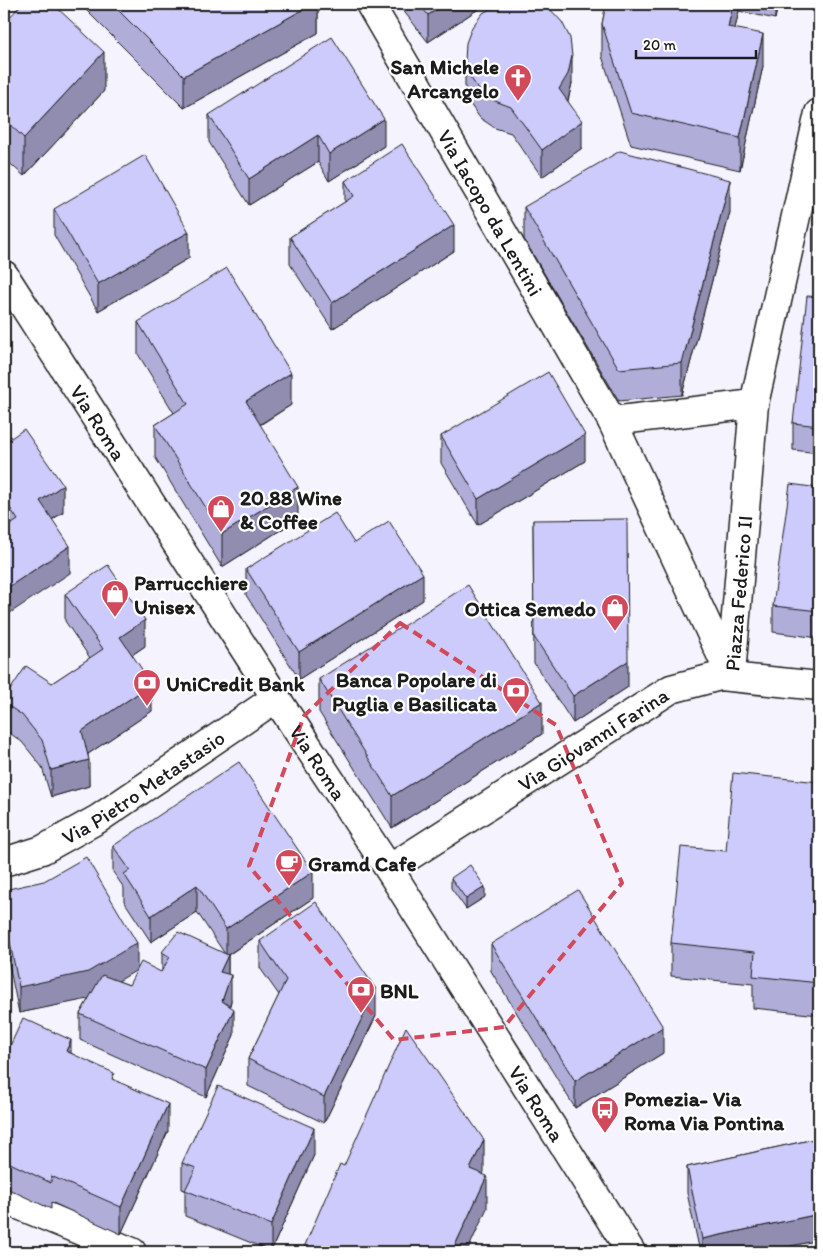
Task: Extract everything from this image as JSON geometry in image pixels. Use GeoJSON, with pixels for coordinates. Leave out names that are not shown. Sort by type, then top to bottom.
{"type":"FeatureCollection","features":[{"type":"Feature","properties":{"kind":"street"},"geometry":{"type":"LineString","coordinates":[[4,20],[21,4]]}},
{"type":"Feature","properties":{"kind":"street","name":"Via Iacopo da Lentini"},"geometry":{"type":"LineString","coordinates":[[370,4],[612,421]]}},
{"type":"Feature","properties":{"kind":"street","name":"Piazza Federico II"},"geometry":{"type":"LineString","coordinates":[[731,676],[754,404],[819,113]]}},
{"type":"Feature","properties":{"kind":"street","name":"Via Roma"},"geometry":{"type":"LineString","coordinates":[[4,275],[276,698],[389,869],[630,1251]]}},
{"type":"Feature","properties":{"kind":"street"},"geometry":{"type":"LineString","coordinates":[[612,421],[754,404]]}},
{"type":"Feature","properties":{"kind":"street","name":"Piazza Federico II"},"geometry":{"type":"LineString","coordinates":[[612,421],[731,676]]}},
{"type":"Feature","properties":{"kind":"street","name":"Via Giovanni Farina"},"geometry":{"type":"LineString","coordinates":[[389,869],[671,689],[708,678],[731,676],[819,686]]}},
{"type":"Feature","properties":{"kind":"street","name":"Via Pietro Metastasio"},"geometry":{"type":"LineString","coordinates":[[4,862],[42,850],[98,819],[276,698]]}},
{"type":"Feature","properties":{"kind":"street"},"geometry":{"type":"LineString","coordinates":[[4,1199],[132,1252]]}},
{"type":"Feature","properties":{"kind":"highlighted area"},"geometry":{"type":"Polygon","coordinates":[[[400,623],[556,725],[622,883],[504,1027],[394,1040],[249,866],[304,716],[400,623]]]}},
{"type":"Feature","properties":{"kind":"building"},"geometry":{"type":"Polygon","coordinates":[[[22,4],[53,4],[104,52],[24,138],[4,119],[4,23],[22,4]]]}},
{"type":"Feature","properties":{"kind":"building"},"geometry":{"type":"Polygon","coordinates":[[[112,4],[313,4],[184,76],[112,4]]]}},
{"type":"Feature","properties":{"kind":"building"},"geometry":{"type":"Polygon","coordinates":[[[419,4],[446,4],[428,15],[419,4]]]}},
{"type":"Feature","properties":{"kind":"building","name":"San Michele Arcangelo"},"geometry":{"type":"Polygon","coordinates":[[[498,4],[538,4],[550,9],[562,22],[570,38],[572,56],[568,74],[559,89],[582,121],[542,150],[511,107],[495,101],[480,91],[470,77],[465,61],[466,43],[472,27],[483,13],[498,4]]]}},
{"type":"Feature","properties":{"kind":"building"},"geometry":{"type":"Polygon","coordinates":[[[606,4],[733,4],[728,27],[763,34],[740,138],[631,113],[602,24],[606,4]]]}},
{"type":"Feature","properties":{"kind":"building"},"geometry":{"type":"Polygon","coordinates":[[[332,37],[384,119],[329,154],[318,135],[249,179],[209,115],[332,37]]]}},
{"type":"Feature","properties":{"kind":"building"},"geometry":{"type":"Polygon","coordinates":[[[402,144],[454,225],[332,303],[290,237],[354,196],[345,181],[402,144]]]}},
{"type":"Feature","properties":{"kind":"building"},"geometry":{"type":"Polygon","coordinates":[[[620,151],[730,180],[682,363],[619,369],[524,207],[620,151]]]}},
{"type":"Feature","properties":{"kind":"building"},"geometry":{"type":"Polygon","coordinates":[[[145,155],[189,232],[98,284],[54,209],[145,155]]]}},
{"type":"Feature","properties":{"kind":"building"},"geometry":{"type":"Polygon","coordinates":[[[819,205],[819,227],[815,226],[819,205]]]}},
{"type":"Feature","properties":{"kind":"building"},"geometry":{"type":"Polygon","coordinates":[[[227,268],[291,373],[246,401],[298,487],[222,534],[155,425],[188,404],[138,322],[227,268]]]}},
{"type":"Feature","properties":{"kind":"building"},"geometry":{"type":"Polygon","coordinates":[[[807,296],[819,297],[819,426],[793,423],[807,296]]]}},
{"type":"Feature","properties":{"kind":"building"},"geometry":{"type":"Polygon","coordinates":[[[548,372],[585,435],[478,499],[441,436],[548,372]]]}},
{"type":"Feature","properties":{"kind":"building"},"geometry":{"type":"Polygon","coordinates":[[[24,429],[63,485],[40,501],[70,546],[4,590],[4,529],[18,520],[4,499],[4,443],[24,429]]]}},
{"type":"Feature","properties":{"kind":"building"},"geometry":{"type":"Polygon","coordinates":[[[790,484],[819,488],[819,611],[773,606],[790,484]]]}},
{"type":"Feature","properties":{"kind":"building"},"geometry":{"type":"Polygon","coordinates":[[[335,513],[354,543],[389,521],[423,574],[299,652],[246,569],[335,513]]]}},
{"type":"Feature","properties":{"kind":"building"},"geometry":{"type":"Polygon","coordinates":[[[627,519],[628,661],[573,696],[534,637],[533,520],[627,519]]]}},
{"type":"Feature","properties":{"kind":"building"},"geometry":{"type":"Polygon","coordinates":[[[108,565],[145,620],[120,637],[152,684],[82,731],[89,760],[51,770],[42,740],[22,715],[4,703],[4,699],[26,666],[52,683],[103,649],[65,594],[108,565]]]}},
{"type":"Feature","properties":{"kind":"building"},"geometry":{"type":"Polygon","coordinates":[[[468,585],[542,702],[392,796],[319,679],[468,585]]]}},
{"type":"Feature","properties":{"kind":"building"},"geometry":{"type":"Polygon","coordinates":[[[239,762],[313,872],[226,929],[197,885],[151,916],[124,874],[130,870],[113,846],[239,762]]]}},
{"type":"Feature","properties":{"kind":"building"},"geometry":{"type":"Polygon","coordinates":[[[733,773],[819,782],[819,983],[753,976],[755,952],[671,943],[681,847],[726,851],[733,773]]]}},
{"type":"Feature","properties":{"kind":"building"},"geometry":{"type":"Polygon","coordinates":[[[86,857],[137,943],[88,972],[19,987],[4,913],[4,890],[44,881],[86,857]]]}},
{"type":"Feature","properties":{"kind":"building"},"geometry":{"type":"Polygon","coordinates":[[[470,865],[485,887],[466,899],[451,878],[470,865]]]}},
{"type":"Feature","properties":{"kind":"building"},"geometry":{"type":"Polygon","coordinates":[[[578,890],[663,1027],[575,1081],[491,944],[578,890]]]}},
{"type":"Feature","properties":{"kind":"building"},"geometry":{"type":"Polygon","coordinates":[[[316,902],[376,989],[324,1097],[248,1059],[286,980],[260,941],[316,902]]]}},
{"type":"Feature","properties":{"kind":"building"},"geometry":{"type":"Polygon","coordinates":[[[178,932],[228,955],[220,972],[231,975],[222,1001],[234,1009],[206,1070],[80,1014],[102,975],[129,985],[141,962],[161,972],[170,957],[162,952],[178,932]]]}},
{"type":"Feature","properties":{"kind":"building"},"geometry":{"type":"Polygon","coordinates":[[[23,1018],[71,1040],[66,1051],[114,1073],[112,1079],[168,1104],[121,1207],[51,1176],[51,1183],[4,1160],[4,1059],[23,1018]]]}},
{"type":"Feature","properties":{"kind":"building"},"geometry":{"type":"Polygon","coordinates":[[[406,1027],[484,1140],[470,1169],[487,1176],[452,1252],[302,1252],[340,1164],[344,1166],[406,1027]]]}},
{"type":"Feature","properties":{"kind":"building"},"geometry":{"type":"Polygon","coordinates":[[[218,1086],[314,1128],[271,1225],[185,1190],[196,1168],[182,1163],[218,1086]]]}},
{"type":"Feature","properties":{"kind":"building"},"geometry":{"type":"Polygon","coordinates":[[[819,1138],[819,1214],[702,1239],[687,1167],[819,1138]]]}},
{"type":"Feature","properties":{"kind":"place","name":"San Michele Arcangelo"},"geometry":{"type":"Point","coordinates":[518,102]}},
{"type":"Feature","properties":{"kind":"place","name":"20.88 Wine & Coffee"},"geometry":{"type":"Point","coordinates":[221,533]}},
{"type":"Feature","properties":{"kind":"place","name":"Parrucchiere Unisex"},"geometry":{"type":"Point","coordinates":[115,618]}},
{"type":"Feature","properties":{"kind":"place","name":"Ottica Semedo"},"geometry":{"type":"Point","coordinates":[615,632]}},
{"type":"Feature","properties":{"kind":"place","name":"UniCredit Bank"},"geometry":{"type":"Point","coordinates":[147,707]}},
{"type":"Feature","properties":{"kind":"place","name":"Banca Popolare di Puglia e Basilicata"},"geometry":{"type":"Point","coordinates":[516,715]}},
{"type":"Feature","properties":{"kind":"place","name":"Gramd Cafe"},"geometry":{"type":"Point","coordinates":[289,887]}},
{"type":"Feature","properties":{"kind":"place","name":"BNL"},"geometry":{"type":"Point","coordinates":[361,1014]}},
{"type":"Feature","properties":{"kind":"place","name":"Pomezia- Via Roma Via Pontina"},"geometry":{"type":"Point","coordinates":[605,1134]}}]}
